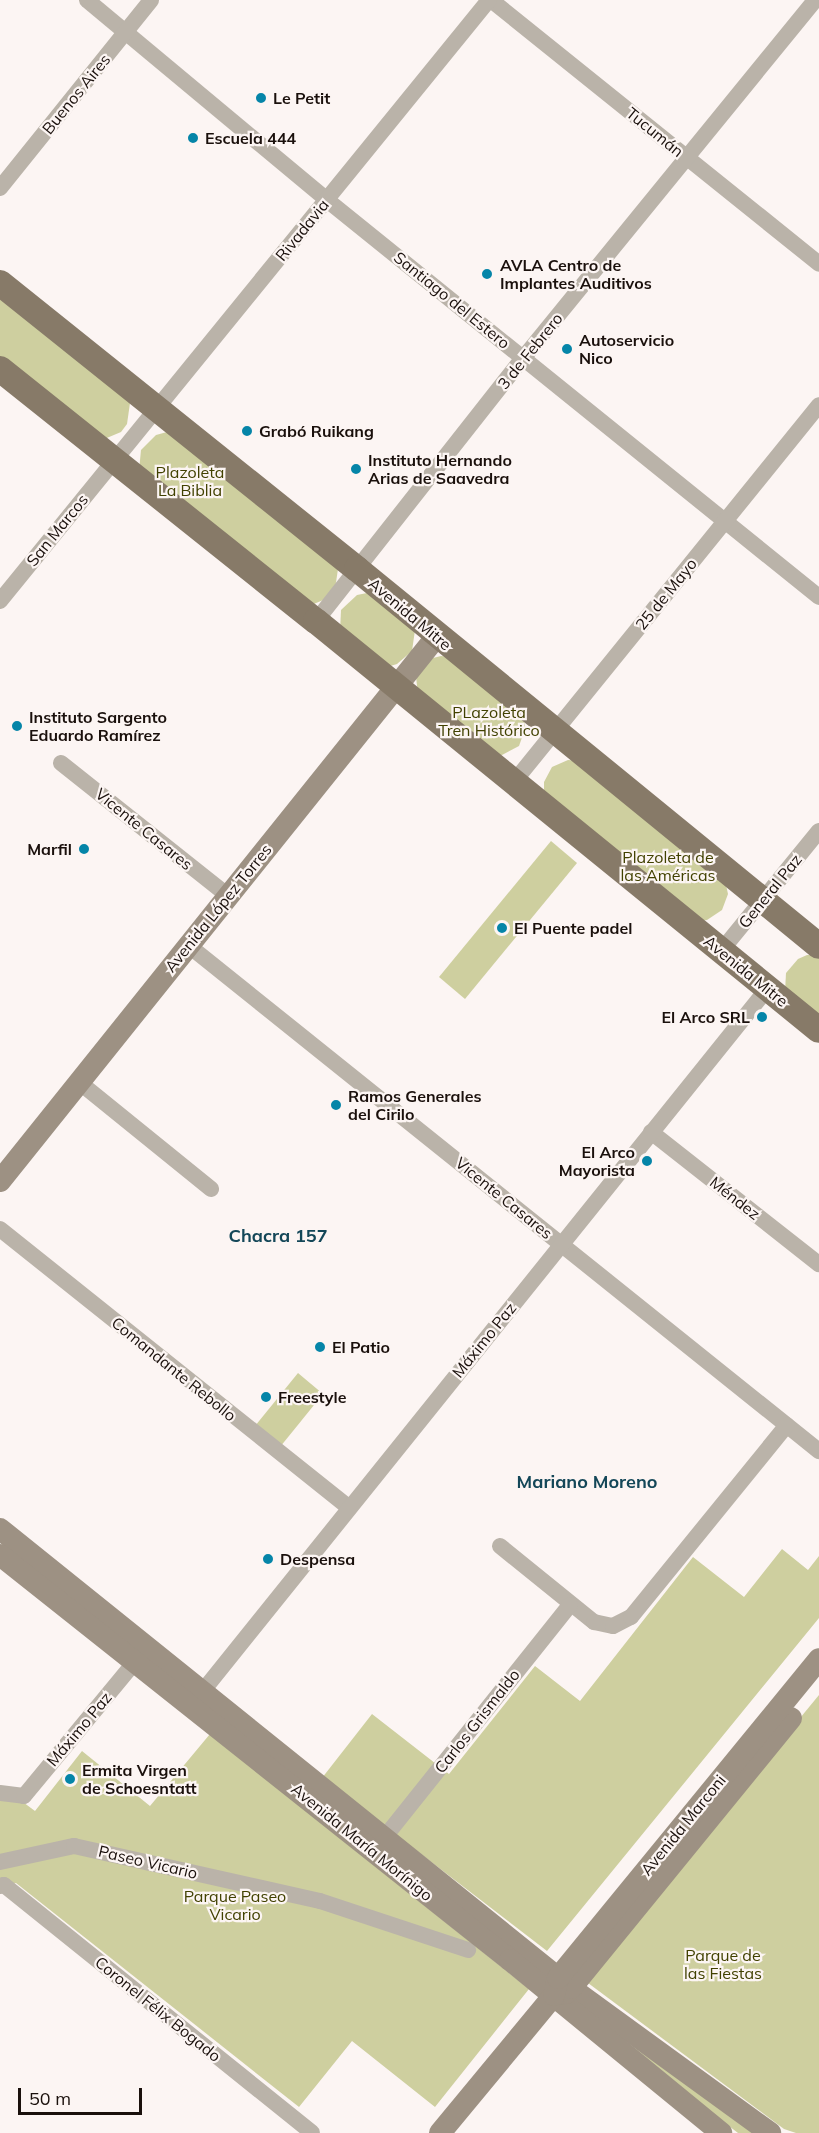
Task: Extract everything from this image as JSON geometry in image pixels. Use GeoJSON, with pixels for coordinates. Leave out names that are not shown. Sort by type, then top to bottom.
{"type":"FeatureCollection","features":[{"type":"Feature","properties":{"kind":"main road","name":"Avenida Mitre"},"geometry":{"type":"LineString","coordinates":[[0,283],[357,569],[436,636],[819,946]]}},
{"type":"Feature","properties":{"kind":"main road","name":"Avenida Mitre"},"geometry":{"type":"LineString","coordinates":[[0,369],[397,686],[513,783],[819,1030]]}},
{"type":"Feature","properties":{"kind":"main road","name":"Avenida López Torres"},"geometry":{"type":"LineString","coordinates":[[0,1180],[436,636]]}},
{"type":"Feature","properties":{"kind":"main road","name":"Avenida María Morínigo"},"geometry":{"type":"LineString","coordinates":[[0,1529],[384,1838],[561,1987],[721,2133]]}},
{"type":"Feature","properties":{"kind":"main road","name":"Avenida María Morínigo"},"geometry":{"type":"LineString","coordinates":[[0,1555],[135,1662],[561,1987],[770,2133]]}},
{"type":"Feature","properties":{"kind":"main road","name":"Avenida Marconi"},"geometry":{"type":"LineString","coordinates":[[561,1987],[819,1659]]}},
{"type":"Feature","properties":{"kind":"main road","name":"Avenida Marconi"},"geometry":{"type":"LineString","coordinates":[[441,2133],[561,1987],[819,1683]]}},
{"type":"Feature","properties":{"kind":"street","name":"Santiago del Estero"},"geometry":{"type":"LineString","coordinates":[[87,0],[327,200],[819,597]]}},
{"type":"Feature","properties":{"kind":"street","name":"Buenos Aires"},"geometry":{"type":"LineString","coordinates":[[0,188],[151,0]]}},
{"type":"Feature","properties":{"kind":"street","name":"Tucumán"},"geometry":{"type":"LineString","coordinates":[[490,0],[819,264]]}},
{"type":"Feature","properties":{"kind":"street","name":"Rivadavia"},"geometry":{"type":"LineString","coordinates":[[114,459],[490,0]]}},
{"type":"Feature","properties":{"kind":"street","name":"3 de Febrero"},"geometry":{"type":"LineString","coordinates":[[316,621],[524,357],[816,0]]}},
{"type":"Feature","properties":{"kind":"street","name":"25 de Mayo"},"geometry":{"type":"LineString","coordinates":[[513,783],[819,405]]}},
{"type":"Feature","properties":{"kind":"street","name":"San Marcos"},"geometry":{"type":"LineString","coordinates":[[0,601],[114,459]]}},
{"type":"Feature","properties":{"kind":"street","name":"Vicente Casares"},"geometry":{"type":"LineString","coordinates":[[61,763],[228,896]]}},
{"type":"Feature","properties":{"kind":"street","name":"General Paz"},"geometry":{"type":"LineString","coordinates":[[722,951],[819,831]]}},
{"type":"Feature","properties":{"kind":"street","name":"Vicente Casares"},"geometry":{"type":"LineString","coordinates":[[189,945],[819,1450]]}},
{"type":"Feature","properties":{"kind":"street","name":"Máximo Paz"},"geometry":{"type":"LineString","coordinates":[[202,1692],[767,989]]}},
{"type":"Feature","properties":{"kind":"street"},"geometry":{"type":"LineString","coordinates":[[79,1082],[211,1189]]}},
{"type":"Feature","properties":{"kind":"street","name":"Méndez"},"geometry":{"type":"LineString","coordinates":[[651,1132],[819,1264]]}},
{"type":"Feature","properties":{"kind":"street","name":"Comandante Rebollo"},"geometry":{"type":"LineString","coordinates":[[0,1229],[349,1508]]}},
{"type":"Feature","properties":{"kind":"street"},"geometry":{"type":"LineString","coordinates":[[500,1546],[570,1605],[594,1622],[613,1626],[631,1617],[787,1425]]}},
{"type":"Feature","properties":{"kind":"street","name":"Carlos Grismaldo"},"geometry":{"type":"LineString","coordinates":[[384,1838],[570,1605]]}},
{"type":"Feature","properties":{"kind":"street","name":"Máximo Paz"},"geometry":{"type":"LineString","coordinates":[[0,1793],[24,1796],[135,1662]]}},
{"type":"Feature","properties":{"kind":"street","name":"Paseo Vicario"},"geometry":{"type":"LineString","coordinates":[[0,1862],[74,1846],[320,1901],[468,1950]]}},
{"type":"Feature","properties":{"kind":"street","name":"Coronel Félix Bogado"},"geometry":{"type":"LineString","coordinates":[[2,1885],[312,2133]]}},
{"type":"Feature","properties":{"kind":"green space"},"geometry":{"type":"Polygon","coordinates":[[[0,292],[130,403],[127,424],[121,432],[102,440],[0,365],[0,292]]]}},
{"type":"Feature","properties":{"kind":"green space","name":"Plazoleta La Biblia"},"geometry":{"type":"Polygon","coordinates":[[[167,432],[338,569],[335,589],[328,598],[309,606],[139,471],[141,450],[156,435],[167,432]]]}},
{"type":"Feature","properties":{"kind":"green space"},"geometry":{"type":"Polygon","coordinates":[[[367,593],[415,630],[412,651],[397,664],[387,667],[340,632],[341,610],[357,595],[367,593]]]}},
{"type":"Feature","properties":{"kind":"green space","name":"PLazoleta Tren Histórico"},"geometry":{"type":"Polygon","coordinates":[[[450,657],[524,720],[525,729],[519,746],[502,755],[493,755],[418,694],[416,677],[433,658],[450,657]]]}},
{"type":"Feature","properties":{"kind":"green space","name":"Plazoleta de las Américas"},"geometry":{"type":"Polygon","coordinates":[[[568,760],[580,761],[726,885],[728,894],[722,910],[707,920],[699,921],[544,791],[544,782],[552,767],[568,760]]]}},
{"type":"Feature","properties":{"kind":"green space","name":"El Puente padel"},"geometry":{"type":"Polygon","coordinates":[[[551,841],[577,863],[465,999],[439,977],[551,841]]]}},
{"type":"Feature","properties":{"kind":"green space"},"geometry":{"type":"Polygon","coordinates":[[[807,955],[819,955],[819,1026],[785,992],[786,973],[798,959],[807,955]]]}},
{"type":"Feature","properties":{"kind":"green space"},"geometry":{"type":"Polygon","coordinates":[[[298,1373],[323,1394],[280,1447],[255,1426],[298,1373]]]}},
{"type":"Feature","properties":{"kind":"green space"},"geometry":{"type":"Polygon","coordinates":[[[782,1549],[808,1570],[819,1556],[819,1618],[547,1951],[322,1778],[372,1714],[449,1774],[535,1666],[580,1701],[693,1557],[744,1597],[782,1549]]]}},
{"type":"Feature","properties":{"kind":"green space","name":"Parque de las Fiestas"},"geometry":{"type":"Polygon","coordinates":[[[819,1695],[819,2133],[796,2133],[784,2129],[584,1980],[819,1695]]]}},
{"type":"Feature","properties":{"kind":"green space","name":"Parque Paseo Vicario"},"geometry":{"type":"Polygon","coordinates":[[[210,1734],[529,1989],[435,2107],[352,2041],[299,2107],[16,1883],[0,1887],[0,1785],[35,1811],[82,1751],[150,1806],[210,1734]]]}},
{"type":"Feature","properties":{"kind":"green space"},"geometry":{"type":"Polygon","coordinates":[[[570,2003],[757,2133],[738,2133],[570,2003]]]}},
{"type":"Feature","properties":{"kind":"place","name":"Le Petit"},"geometry":{"type":"Point","coordinates":[261,98]}},
{"type":"Feature","properties":{"kind":"place","name":"Escuela 444"},"geometry":{"type":"Point","coordinates":[193,138]}},
{"type":"Feature","properties":{"kind":"place","name":"AVLA Centro de Implantes Auditivos"},"geometry":{"type":"Point","coordinates":[487,274]}},
{"type":"Feature","properties":{"kind":"place","name":"Autoservicio Nico"},"geometry":{"type":"Point","coordinates":[567,349]}},
{"type":"Feature","properties":{"kind":"place","name":"Grabó Ruikang"},"geometry":{"type":"Point","coordinates":[247,431]}},
{"type":"Feature","properties":{"kind":"place","name":"Instituto Hernando Arias de Saavedra"},"geometry":{"type":"Point","coordinates":[356,469]}},
{"type":"Feature","properties":{"kind":"place","name":"Instituto Sargento Eduardo Ramírez"},"geometry":{"type":"Point","coordinates":[17,726]}},
{"type":"Feature","properties":{"kind":"place","name":"Marfil"},"geometry":{"type":"Point","coordinates":[84,849]}},
{"type":"Feature","properties":{"kind":"place","name":"El Puente padel"},"geometry":{"type":"Point","coordinates":[502,928]}},
{"type":"Feature","properties":{"kind":"place","name":"El Arco SRL"},"geometry":{"type":"Point","coordinates":[762,1017]}},
{"type":"Feature","properties":{"kind":"place","name":"Ramos Generales del Cirilo"},"geometry":{"type":"Point","coordinates":[336,1105]}},
{"type":"Feature","properties":{"kind":"place","name":"El Arco Mayorista"},"geometry":{"type":"Point","coordinates":[647,1161]}},
{"type":"Feature","properties":{"kind":"place","name":"El Patio"},"geometry":{"type":"Point","coordinates":[320,1347]}},
{"type":"Feature","properties":{"kind":"place","name":"Freestyle"},"geometry":{"type":"Point","coordinates":[266,1397]}},
{"type":"Feature","properties":{"kind":"place","name":"Despensa"},"geometry":{"type":"Point","coordinates":[268,1559]}},
{"type":"Feature","properties":{"kind":"place","name":"Ermita Virgen de Schoesntatt"},"geometry":{"type":"Point","coordinates":[70,1779]}},
{"type":"Feature","properties":{"kind":"district","name":"Chacra 157"},"geometry":{"type":"Point","coordinates":[278,1236]}},
{"type":"Feature","properties":{"kind":"district","name":"Mariano Moreno"},"geometry":{"type":"Point","coordinates":[587,1482]}}]}
